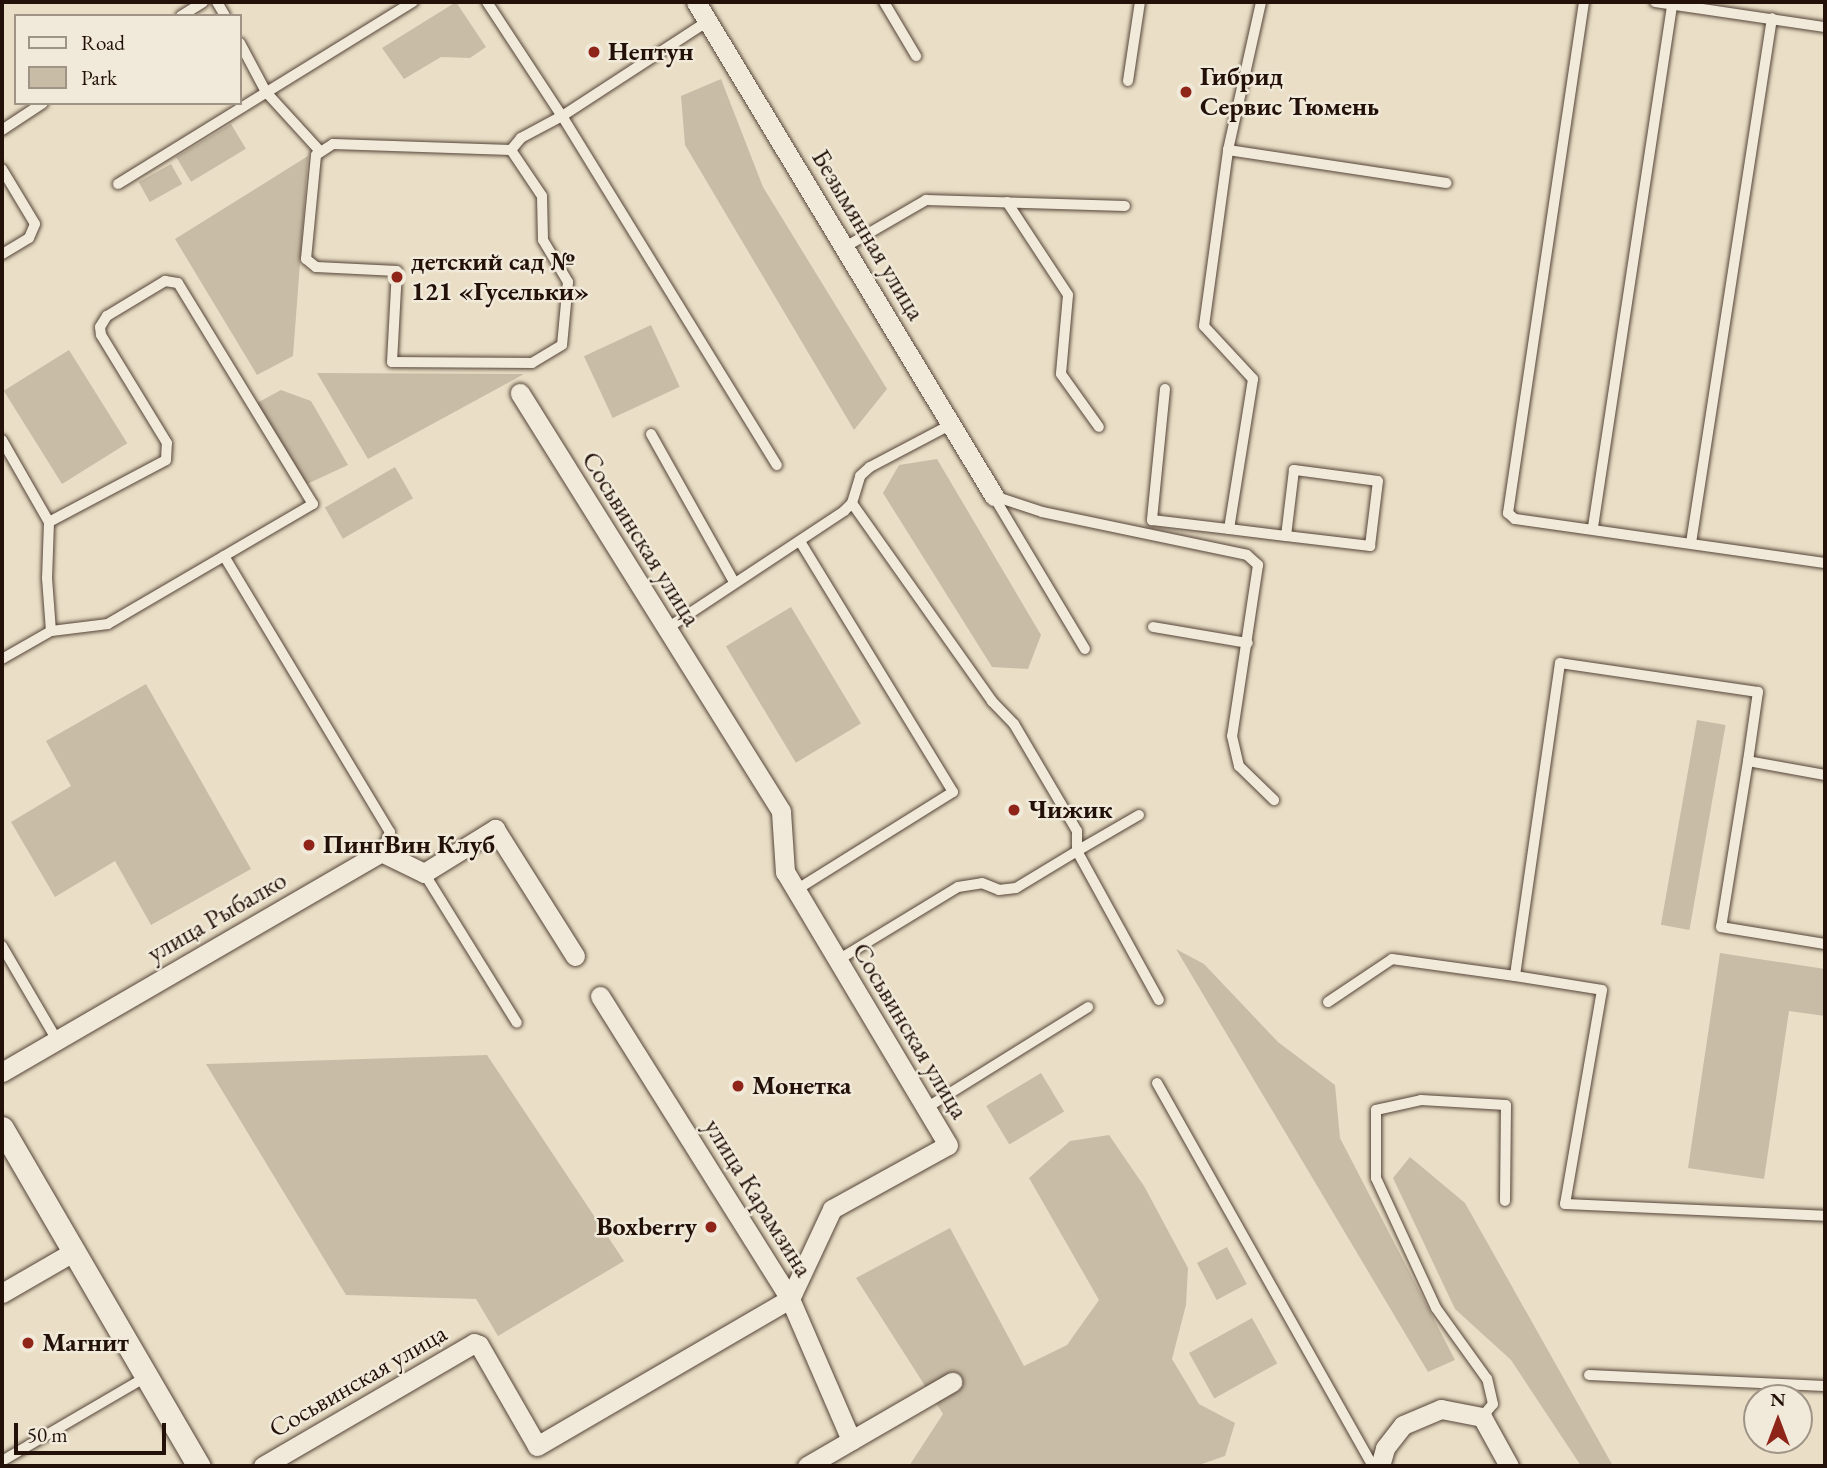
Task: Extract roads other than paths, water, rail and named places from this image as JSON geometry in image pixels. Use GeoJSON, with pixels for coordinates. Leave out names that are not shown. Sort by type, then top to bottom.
{"type":"FeatureCollection","features":[{"type":"Feature","properties":{"kind":"street","name":"Безымянная улица"},"geometry":{"type":"LineString","coordinates":[[696,2],[993,496]]}},
{"type":"Feature","properties":{"kind":"street","name":"Сосьвинская улица"},"geometry":{"type":"LineString","coordinates":[[263,1466],[474,1343],[479,1345],[537,1446],[790,1299],[832,1209],[947,1145],[785,872],[781,811],[520,393]]}},
{"type":"Feature","properties":{"kind":"street"},"geometry":{"type":"LineString","coordinates":[[381,852],[424,873],[495,829],[575,956]]}},
{"type":"Feature","properties":{"kind":"street","name":"улица Рыбалко"},"geometry":{"type":"LineString","coordinates":[[2,1072],[381,852]]}},
{"type":"Feature","properties":{"kind":"street","name":"улица Карамзина"},"geometry":{"type":"LineString","coordinates":[[600,996],[790,1299],[851,1440]]}},
{"type":"Feature","properties":{"kind":"street"},"geometry":{"type":"LineString","coordinates":[[2,1128],[199,1466]]}},
{"type":"Feature","properties":{"kind":"street"},"geometry":{"type":"LineString","coordinates":[[2,1293],[73,1252]]}},
{"type":"Feature","properties":{"kind":"street"},"geometry":{"type":"LineString","coordinates":[[807,1466],[952,1382]]}},
{"type":"Feature","properties":{"kind":"street"},"geometry":{"type":"LineString","coordinates":[[1380,1466],[1393,1436],[1415,1417],[1441,1409],[1482,1417],[1509,1466]]}},
{"type":"Feature","properties":{"kind":"lane"},"geometry":{"type":"LineString","coordinates":[[184,14],[203,2]]}},
{"type":"Feature","properties":{"kind":"lane"},"geometry":{"type":"LineString","coordinates":[[118,184],[413,2]]}},
{"type":"Feature","properties":{"kind":"lane"},"geometry":{"type":"LineString","coordinates":[[487,2],[562,116],[777,466]]}},
{"type":"Feature","properties":{"kind":"lane"},"geometry":{"type":"LineString","coordinates":[[884,2],[916,56]]}},
{"type":"Feature","properties":{"kind":"lane"},"geometry":{"type":"LineString","coordinates":[[1128,81],[1140,2]]}},
{"type":"Feature","properties":{"kind":"lane"},"geometry":{"type":"LineString","coordinates":[[1229,529],[1253,379],[1205,326],[1228,150],[1261,2]]}},
{"type":"Feature","properties":{"kind":"lane"},"geometry":{"type":"LineString","coordinates":[[1584,2],[1507,507],[1511,518],[1593,527],[1825,563]]}},
{"type":"Feature","properties":{"kind":"lane"},"geometry":{"type":"LineString","coordinates":[[1654,2],[1825,27]]}},
{"type":"Feature","properties":{"kind":"lane"},"geometry":{"type":"LineString","coordinates":[[1593,527],[1672,5]]}},
{"type":"Feature","properties":{"kind":"lane"},"geometry":{"type":"LineString","coordinates":[[1691,543],[1772,18]]}},
{"type":"Feature","properties":{"kind":"lane"},"geometry":{"type":"LineString","coordinates":[[511,150],[521,138],[562,116],[708,21]]}},
{"type":"Feature","properties":{"kind":"lane"},"geometry":{"type":"LineString","coordinates":[[242,47],[266,92],[318,149],[306,259],[316,267],[397,271],[392,362],[533,363],[562,345],[568,282],[543,240],[542,196],[511,150]]}},
{"type":"Feature","properties":{"kind":"lane"},"geometry":{"type":"LineString","coordinates":[[2,130],[40,105]]}},
{"type":"Feature","properties":{"kind":"lane"},"geometry":{"type":"LineString","coordinates":[[318,149],[333,144],[511,150]]}},
{"type":"Feature","properties":{"kind":"lane"},"geometry":{"type":"LineString","coordinates":[[1228,150],[1447,183]]}},
{"type":"Feature","properties":{"kind":"lane"},"geometry":{"type":"LineString","coordinates":[[2,169],[35,224],[29,237],[2,254]]}},
{"type":"Feature","properties":{"kind":"lane"},"geometry":{"type":"LineString","coordinates":[[845,247],[926,200],[1125,206]]}},
{"type":"Feature","properties":{"kind":"lane"},"geometry":{"type":"LineString","coordinates":[[1007,202],[1068,295],[1061,374],[1099,427]]}},
{"type":"Feature","properties":{"kind":"lane"},"geometry":{"type":"LineString","coordinates":[[2,659],[51,631],[108,624],[313,504],[182,287],[173,281],[107,316],[100,327],[101,335],[167,443],[166,460],[49,522]]}},
{"type":"Feature","properties":{"kind":"lane"},"geometry":{"type":"LineString","coordinates":[[1165,389],[1152,520],[1370,547],[1378,481],[1294,470],[1286,536]]}},
{"type":"Feature","properties":{"kind":"lane"},"geometry":{"type":"LineString","coordinates":[[666,629],[800,541],[852,503],[860,476],[870,467],[952,424]]}},
{"type":"Feature","properties":{"kind":"lane"},"geometry":{"type":"LineString","coordinates":[[652,434],[734,582]]}},
{"type":"Feature","properties":{"kind":"lane"},"geometry":{"type":"LineString","coordinates":[[2,440],[49,522],[47,578],[51,631]]}},
{"type":"Feature","properties":{"kind":"lane"},"geometry":{"type":"LineString","coordinates":[[993,496],[1042,512],[1247,555],[1258,565],[1232,736],[1233,752],[1239,766],[1274,800]]}},
{"type":"Feature","properties":{"kind":"lane"},"geometry":{"type":"LineString","coordinates":[[993,496],[1085,649]]}},
{"type":"Feature","properties":{"kind":"lane"},"geometry":{"type":"LineString","coordinates":[[852,503],[992,701],[1014,724],[1077,831],[1077,851],[1159,1000]]}},
{"type":"Feature","properties":{"kind":"lane"},"geometry":{"type":"LineString","coordinates":[[796,890],[953,792],[800,541]]}},
{"type":"Feature","properties":{"kind":"lane"},"geometry":{"type":"LineString","coordinates":[[224,556],[390,832],[381,852]]}},
{"type":"Feature","properties":{"kind":"lane"},"geometry":{"type":"LineString","coordinates":[[1153,627],[1248,643]]}},
{"type":"Feature","properties":{"kind":"lane"},"geometry":{"type":"LineString","coordinates":[[1515,976],[1560,663],[1758,692],[1721,928],[1825,944]]}},
{"type":"Feature","properties":{"kind":"lane"},"geometry":{"type":"LineString","coordinates":[[1748,761],[1825,775]]}},
{"type":"Feature","properties":{"kind":"lane"},"geometry":{"type":"LineString","coordinates":[[838,960],[958,887],[982,883],[999,890],[1016,888],[1139,815]]}},
{"type":"Feature","properties":{"kind":"lane"},"geometry":{"type":"LineString","coordinates":[[424,873],[517,1023]]}},
{"type":"Feature","properties":{"kind":"lane"},"geometry":{"type":"LineString","coordinates":[[2,946],[57,1040]]}},
{"type":"Feature","properties":{"kind":"lane"},"geometry":{"type":"LineString","coordinates":[[1328,1002],[1392,959],[1602,990],[1565,1204],[1825,1216]]}},
{"type":"Feature","properties":{"kind":"lane"},"geometry":{"type":"LineString","coordinates":[[926,1108],[1087,1007]]}},
{"type":"Feature","properties":{"kind":"lane"},"geometry":{"type":"LineString","coordinates":[[1157,1083],[1373,1466]]}},
{"type":"Feature","properties":{"kind":"lane"},"geometry":{"type":"LineString","coordinates":[[1482,1417],[1493,1404],[1487,1379],[1436,1308],[1376,1178],[1376,1110],[1422,1100],[1506,1105],[1505,1201]]}},
{"type":"Feature","properties":{"kind":"lane"},"geometry":{"type":"LineString","coordinates":[[1589,1375],[1825,1386]]}},
{"type":"Feature","properties":{"kind":"lane"},"geometry":{"type":"LineString","coordinates":[[2,1461],[146,1377]]}},
{"type":"Feature","properties":{"kind":"place","name":"Нептун"},"geometry":{"type":"Point","coordinates":[594,52]}},
{"type":"Feature","properties":{"kind":"place","name":"Гибрид Сервис Тюмень"},"geometry":{"type":"Point","coordinates":[1186,92]}},
{"type":"Feature","properties":{"kind":"place","name":"детский сад № 121 «Гусельки»"},"geometry":{"type":"Point","coordinates":[397,277]}},
{"type":"Feature","properties":{"kind":"place","name":"Чижик"},"geometry":{"type":"Point","coordinates":[1014,810]}},
{"type":"Feature","properties":{"kind":"place","name":"ПингВин Клуб"},"geometry":{"type":"Point","coordinates":[309,845]}},
{"type":"Feature","properties":{"kind":"place","name":"Монетка"},"geometry":{"type":"Point","coordinates":[738,1086]}},
{"type":"Feature","properties":{"kind":"place","name":"Boxberry"},"geometry":{"type":"Point","coordinates":[711,1227]}},
{"type":"Feature","properties":{"kind":"place","name":"Магнит"},"geometry":{"type":"Point","coordinates":[28,1343]}}]}
